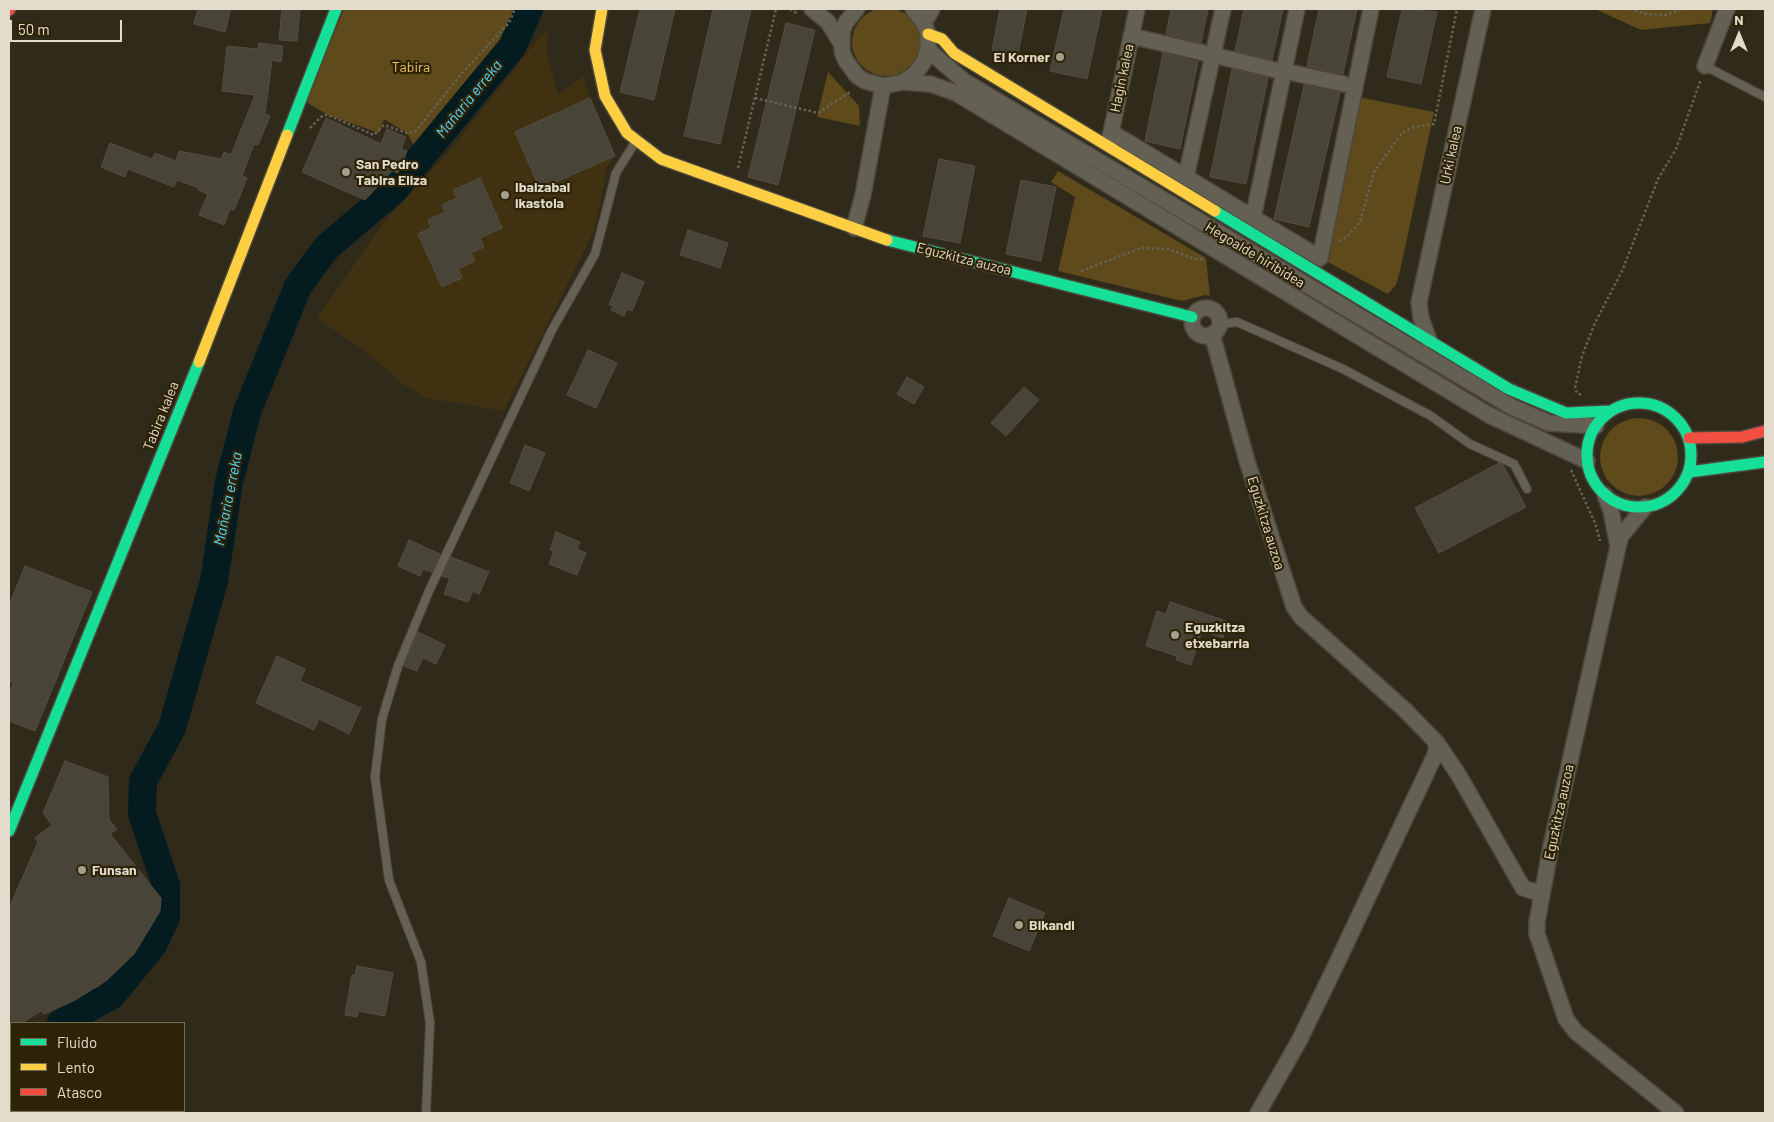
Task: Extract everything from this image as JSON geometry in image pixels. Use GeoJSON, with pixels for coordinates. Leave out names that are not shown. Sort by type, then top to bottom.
{"type":"FeatureCollection","features":[{"type":"Feature","properties":{"kind":"street","name":"Tabira kalea"},"geometry":{"type":"LineString","coordinates":[[9,831],[176,420],[336,9]]}},
{"type":"Feature","properties":{"kind":"street","name":"Eguzkitza auzoa"},"geometry":{"type":"LineString","coordinates":[[602,9],[595,50],[605,96],[627,133],[661,159],[887,240],[1192,318],[1202,308],[1212,308],[1218,315],[1216,329],[1247,461],[1294,607],[1301,617],[1404,710],[1437,743],[1458,774],[1523,888],[1542,894],[1618,548]]}},
{"type":"Feature","properties":{"kind":"street"},"geometry":{"type":"LineString","coordinates":[[812,9],[828,22],[841,43],[846,61],[857,76],[865,81],[883,86],[903,82],[930,84],[956,93],[1489,415],[1587,461]]}},
{"type":"Feature","properties":{"kind":"street"},"geometry":{"type":"LineString","coordinates":[[841,43],[846,22],[857,9]]}},
{"type":"Feature","properties":{"kind":"street"},"geometry":{"type":"LineString","coordinates":[[913,9],[926,28],[942,39],[954,53],[1109,139],[1186,177],[1320,258],[1371,9]]}},
{"type":"Feature","properties":{"kind":"street"},"geometry":{"type":"LineString","coordinates":[[903,82],[915,74],[923,63],[928,50],[926,28],[932,9]]}},
{"type":"Feature","properties":{"kind":"street","name":"Hagin kalea"},"geometry":{"type":"LineString","coordinates":[[1109,139],[1137,9]]}},
{"type":"Feature","properties":{"kind":"street"},"geometry":{"type":"LineString","coordinates":[[1186,177],[1208,54],[1223,9]]}},
{"type":"Feature","properties":{"kind":"street"},"geometry":{"type":"LineString","coordinates":[[1253,218],[1279,70],[1297,9]]}},
{"type":"Feature","properties":{"kind":"street","name":"Urki kalea"},"geometry":{"type":"LineString","coordinates":[[1419,302],[1483,9]]}},
{"type":"Feature","properties":{"kind":"street"},"geometry":{"type":"LineString","coordinates":[[1705,66],[1727,9]]}},
{"type":"Feature","properties":{"kind":"street"},"geometry":{"type":"LineString","coordinates":[[1131,36],[1344,84]]}},
{"type":"Feature","properties":{"kind":"street","name":"Hegoalde hiribidea"},"geometry":{"type":"LineString","coordinates":[[928,50],[964,81],[1512,407],[1548,423],[1596,426]]}},
{"type":"Feature","properties":{"kind":"street"},"geometry":{"type":"LineString","coordinates":[[854,228],[883,86]]}},
{"type":"Feature","properties":{"kind":"street"},"geometry":{"type":"LineString","coordinates":[[1109,139],[1467,365],[1534,401],[1576,414],[1611,411],[1634,403],[1657,406],[1676,418],[1689,438],[1691,449],[1689,472],[1684,483],[1668,499],[1645,507],[1631,507],[1605,495],[1596,485],[1587,461],[1587,448],[1596,426],[1611,411]]}},
{"type":"Feature","properties":{"kind":"street"},"geometry":{"type":"LineString","coordinates":[[1390,316],[1406,314],[1419,302]]}},
{"type":"Feature","properties":{"kind":"street"},"geometry":{"type":"LineString","coordinates":[[1419,302],[1420,318],[1429,340]]}},
{"type":"Feature","properties":{"kind":"street"},"geometry":{"type":"LineString","coordinates":[[1192,318],[1193,327],[1199,334],[1216,329]]}},
{"type":"Feature","properties":{"kind":"street"},"geometry":{"type":"LineString","coordinates":[[1689,438],[1742,437],[1765,431]]}},
{"type":"Feature","properties":{"kind":"street"},"geometry":{"type":"LineString","coordinates":[[1689,472],[1755,465],[1765,462]]}},
{"type":"Feature","properties":{"kind":"street"},"geometry":{"type":"LineString","coordinates":[[1605,495],[1611,511],[1618,548]]}},
{"type":"Feature","properties":{"kind":"street"},"geometry":{"type":"LineString","coordinates":[[1618,548],[1626,529],[1645,507]]}},
{"type":"Feature","properties":{"kind":"street"},"geometry":{"type":"LineString","coordinates":[[1258,1113],[1299,1040],[1335,967],[1399,826],[1435,755],[1437,743]]}},
{"type":"Feature","properties":{"kind":"street"},"geometry":{"type":"LineString","coordinates":[[1542,894],[1537,934],[1566,1019],[1576,1032],[1676,1113]]}},
{"type":"Feature","properties":{"kind":"lane"},"geometry":{"type":"LineString","coordinates":[[1705,66],[1765,97]]}},
{"type":"Feature","properties":{"kind":"lane"},"geometry":{"type":"LineString","coordinates":[[426,1113],[430,1024],[421,962],[389,880],[374,777],[382,718],[398,666],[429,591],[552,330],[595,254],[616,173],[636,141]]}},
{"type":"Feature","properties":{"kind":"lane"},"geometry":{"type":"LineString","coordinates":[[1216,329],[1237,322],[1343,369],[1431,416],[1470,444],[1514,464],[1527,489]]}},
{"type":"Feature","properties":{"kind":"path"},"geometry":{"type":"LineString","coordinates":[[307,130],[323,115],[328,115],[374,135],[384,124],[406,133],[415,132],[462,73],[509,23],[515,9]]}},
{"type":"Feature","properties":{"kind":"path"},"geometry":{"type":"LineString","coordinates":[[736,177],[776,9]]}},
{"type":"Feature","properties":{"kind":"path"},"geometry":{"type":"LineString","coordinates":[[1320,258],[1331,244],[1347,237],[1360,222],[1374,172],[1402,133],[1414,126],[1434,124],[1457,9]]}},
{"type":"Feature","properties":{"kind":"path"},"geometry":{"type":"LineString","coordinates":[[1630,9],[1646,14],[1665,15],[1684,9]]}},
{"type":"Feature","properties":{"kind":"path"},"geometry":{"type":"LineString","coordinates":[[1590,339],[1622,271],[1658,178],[1676,149],[1705,66]]}},
{"type":"Feature","properties":{"kind":"path"},"geometry":{"type":"LineString","coordinates":[[755,98],[818,113],[850,92]]}},
{"type":"Feature","properties":{"kind":"path"},"geometry":{"type":"LineString","coordinates":[[1065,284],[1066,277],[1076,278],[1082,270],[1141,248],[1168,249],[1195,259],[1204,259]]}},
{"type":"Feature","properties":{"kind":"path"},"geometry":{"type":"LineString","coordinates":[[1566,462],[1595,523],[1602,548]]}},
{"type":"Feature","properties":{"kind":"shaded area","name":"Ibaizabal ikastola"},"geometry":{"type":"Polygon","coordinates":[[[548,30],[547,55],[558,95],[583,76],[590,98],[615,156],[607,168],[594,231],[504,411],[427,398],[403,384],[366,352],[317,318],[384,222],[448,153],[538,39],[548,30]]]}},
{"type":"Feature","properties":{"kind":"green space"},"geometry":{"type":"Polygon","coordinates":[[[893,8],[905,14],[914,23],[920,35],[918,55],[910,66],[893,76],[879,76],[862,66],[854,55],[852,35],[862,18],[873,10],[893,8]]]}},
{"type":"Feature","properties":{"kind":"green space","name":"Tabira"},"geometry":{"type":"Polygon","coordinates":[[[344,9],[526,9],[514,44],[498,57],[477,86],[416,149],[407,133],[384,119],[379,133],[328,115],[306,102],[344,9]]]}},
{"type":"Feature","properties":{"kind":"green space"},"geometry":{"type":"Polygon","coordinates":[[[1595,9],[1713,9],[1710,23],[1641,30],[1595,9]]]}},
{"type":"Feature","properties":{"kind":"green space"},"geometry":{"type":"Polygon","coordinates":[[[828,72],[859,106],[860,126],[817,117],[828,72]]]}},
{"type":"Feature","properties":{"kind":"green space"},"geometry":{"type":"Polygon","coordinates":[[[1358,97],[1434,112],[1400,271],[1396,285],[1388,294],[1326,261],[1358,97]]]}},
{"type":"Feature","properties":{"kind":"green space"},"geometry":{"type":"Polygon","coordinates":[[[1058,171],[1206,258],[1210,296],[1205,295],[1182,301],[1058,271],[1075,197],[1051,182],[1058,171]]]}},
{"type":"Feature","properties":{"kind":"green space"},"geometry":{"type":"Polygon","coordinates":[[[1639,418],[1654,421],[1666,430],[1675,442],[1678,457],[1675,472],[1666,484],[1654,493],[1639,496],[1624,493],[1612,484],[1603,472],[1600,457],[1603,442],[1612,430],[1624,421],[1639,418]]]}},
{"type":"Feature","properties":{"kind":"building"},"geometry":{"type":"Polygon","coordinates":[[[198,9],[231,9],[225,32],[194,24],[198,9]]]}},
{"type":"Feature","properties":{"kind":"building"},"geometry":{"type":"Polygon","coordinates":[[[282,9],[300,9],[297,41],[279,40],[282,9]]]}},
{"type":"Feature","properties":{"kind":"building"},"geometry":{"type":"Polygon","coordinates":[[[640,9],[675,9],[654,100],[620,92],[640,9]]]}},
{"type":"Feature","properties":{"kind":"building"},"geometry":{"type":"Polygon","coordinates":[[[713,9],[751,9],[720,144],[684,136],[713,9]]]}},
{"type":"Feature","properties":{"kind":"building"},"geometry":{"type":"Polygon","coordinates":[[[1000,9],[1027,9],[1016,64],[992,50],[1000,9]]]}},
{"type":"Feature","properties":{"kind":"building"},"geometry":{"type":"Polygon","coordinates":[[[1064,9],[1102,9],[1087,79],[1050,71],[1064,9]]]}},
{"type":"Feature","properties":{"kind":"building"},"geometry":{"type":"Polygon","coordinates":[[[1171,9],[1208,9],[1201,43],[1166,34],[1171,9]]]}},
{"type":"Feature","properties":{"kind":"building"},"geometry":{"type":"Polygon","coordinates":[[[1244,9],[1283,9],[1272,60],[1235,51],[1244,9]]]}},
{"type":"Feature","properties":{"kind":"building"},"geometry":{"type":"Polygon","coordinates":[[[1319,9],[1357,9],[1343,74],[1307,66],[1319,9]]]}},
{"type":"Feature","properties":{"kind":"building"},"geometry":{"type":"Polygon","coordinates":[[[1402,9],[1437,12],[1421,84],[1387,77],[1402,9]]]}},
{"type":"Feature","properties":{"kind":"building"},"geometry":{"type":"Polygon","coordinates":[[[786,23],[815,30],[778,185],[748,177],[786,23]]]}},
{"type":"Feature","properties":{"kind":"building"},"geometry":{"type":"Polygon","coordinates":[[[259,43],[283,46],[281,62],[272,60],[265,114],[270,116],[258,145],[254,144],[242,176],[247,178],[234,210],[230,209],[224,225],[199,215],[208,194],[198,190],[199,188],[177,180],[174,187],[128,169],[125,177],[101,167],[110,143],[152,159],[155,153],[176,161],[179,151],[221,159],[224,152],[231,155],[255,95],[222,91],[227,46],[258,49],[259,43]]]}},
{"type":"Feature","properties":{"kind":"building"},"geometry":{"type":"Polygon","coordinates":[[[1163,53],[1198,62],[1180,149],[1145,141],[1163,53]]]}},
{"type":"Feature","properties":{"kind":"building"},"geometry":{"type":"Polygon","coordinates":[[[1232,69],[1268,78],[1246,184],[1210,177],[1232,69]]]}},
{"type":"Feature","properties":{"kind":"building"},"geometry":{"type":"Polygon","coordinates":[[[1304,85],[1340,93],[1309,227],[1274,219],[1304,85]]]}},
{"type":"Feature","properties":{"kind":"building"},"geometry":{"type":"Polygon","coordinates":[[[590,98],[615,156],[540,189],[515,132],[590,98]]]}},
{"type":"Feature","properties":{"kind":"building"},"geometry":{"type":"Polygon","coordinates":[[[326,118],[381,144],[387,129],[406,137],[401,149],[407,151],[398,173],[392,171],[365,200],[302,172],[326,118]]]}},
{"type":"Feature","properties":{"kind":"building"},"geometry":{"type":"Polygon","coordinates":[[[939,159],[975,166],[960,243],[923,236],[939,159]]]}},
{"type":"Feature","properties":{"kind":"building"},"geometry":{"type":"Polygon","coordinates":[[[480,178],[502,228],[480,238],[484,247],[471,253],[475,261],[458,269],[462,278],[442,287],[418,234],[431,228],[428,220],[445,212],[442,205],[457,198],[453,190],[480,178]]]}},
{"type":"Feature","properties":{"kind":"building"},"geometry":{"type":"Polygon","coordinates":[[[1021,180],[1056,187],[1041,261],[1006,254],[1021,180]]]}},
{"type":"Feature","properties":{"kind":"building"},"geometry":{"type":"Polygon","coordinates":[[[688,230],[728,243],[720,268],[680,255],[688,230]]]}},
{"type":"Feature","properties":{"kind":"building"},"geometry":{"type":"Polygon","coordinates":[[[622,273],[644,282],[632,311],[627,309],[624,316],[611,310],[613,306],[609,305],[622,273]]]}},
{"type":"Feature","properties":{"kind":"building"},"geometry":{"type":"Polygon","coordinates":[[[588,350],[617,363],[596,408],[567,395],[588,350]]]}},
{"type":"Feature","properties":{"kind":"building"},"geometry":{"type":"Polygon","coordinates":[[[907,377],[924,387],[914,404],[897,394],[907,377]]]}},
{"type":"Feature","properties":{"kind":"building"},"geometry":{"type":"Polygon","coordinates":[[[1024,387],[1039,400],[1006,436],[991,423],[1024,387]]]}},
{"type":"Feature","properties":{"kind":"building"},"geometry":{"type":"Polygon","coordinates":[[[525,445],[545,453],[529,491],[510,483],[525,445]]]}},
{"type":"Feature","properties":{"kind":"building"},"geometry":{"type":"Polygon","coordinates":[[[1499,463],[1503,465],[1526,507],[1439,553],[1415,508],[1499,463]]]}},
{"type":"Feature","properties":{"kind":"building"},"geometry":{"type":"Polygon","coordinates":[[[556,532],[580,542],[577,549],[586,553],[577,575],[549,564],[554,551],[550,550],[556,532]]]}},
{"type":"Feature","properties":{"kind":"building"},"geometry":{"type":"Polygon","coordinates":[[[409,540],[440,554],[432,572],[423,569],[420,576],[398,566],[409,540]]]}},
{"type":"Feature","properties":{"kind":"building"},"geometry":{"type":"Polygon","coordinates":[[[451,557],[489,572],[479,594],[473,591],[468,602],[444,594],[450,578],[442,576],[451,557]]]}},
{"type":"Feature","properties":{"kind":"building"},"geometry":{"type":"Polygon","coordinates":[[[25,566],[92,592],[35,731],[9,721],[9,695],[13,683],[9,681],[9,605],[25,566]]]}},
{"type":"Feature","properties":{"kind":"building","name":"Eguzkitza etxebarria"},"geometry":{"type":"Polygon","coordinates":[[[1170,602],[1229,622],[1223,638],[1202,631],[1191,665],[1176,660],[1177,656],[1146,646],[1157,611],[1166,614],[1170,602]]]}},
{"type":"Feature","properties":{"kind":"building"},"geometry":{"type":"Polygon","coordinates":[[[418,632],[445,645],[436,664],[423,658],[417,671],[404,666],[418,632]]]}},
{"type":"Feature","properties":{"kind":"building"},"geometry":{"type":"Polygon","coordinates":[[[277,656],[305,669],[300,681],[361,708],[349,734],[319,719],[314,730],[256,703],[277,656]]]}},
{"type":"Feature","properties":{"kind":"building","name":"Funsan"},"geometry":{"type":"Polygon","coordinates":[[[65,761],[108,777],[109,820],[117,829],[110,834],[161,898],[160,911],[134,954],[107,980],[75,1000],[44,1014],[41,1011],[24,1022],[9,1023],[9,908],[38,842],[35,838],[52,825],[43,813],[65,761]]]}},
{"type":"Feature","properties":{"kind":"building","name":"Bikandi"},"geometry":{"type":"Polygon","coordinates":[[[1009,898],[1045,913],[1029,951],[993,936],[1009,898]]]}},
{"type":"Feature","properties":{"kind":"building"},"geometry":{"type":"Polygon","coordinates":[[[357,966],[393,973],[385,1016],[358,1011],[357,1017],[345,1015],[352,975],[355,975],[357,966]]]}},
{"type":"Feature","properties":{"kind":"waterway","name":"Mañaria erreka"},"geometry":{"type":"LineString","coordinates":[[63,1022],[111,996],[153,945],[166,917],[166,885],[142,814],[143,781],[172,728],[214,581],[229,482],[247,412],[298,286],[327,247],[393,191],[512,47],[529,9]]}},
{"type":"Feature","properties":{"kind":"traffic: fast"},"geometry":{"type":"LineString","coordinates":[[287,135],[336,9]]}},
{"type":"Feature","properties":{"kind":"traffic: fast"},"geometry":{"type":"LineString","coordinates":[[1215,211],[1509,389],[1566,413],[1611,411]]}},
{"type":"Feature","properties":{"kind":"traffic: fast"},"geometry":{"type":"LineString","coordinates":[[887,240],[1192,317]]}},
{"type":"Feature","properties":{"kind":"traffic: fast"},"geometry":{"type":"LineString","coordinates":[[9,831],[199,362]]}},
{"type":"Feature","properties":{"kind":"traffic: fast"},"geometry":{"type":"LineString","coordinates":[[1639,403],[1659,407],[1676,418],[1687,435],[1691,455],[1687,475],[1676,492],[1659,503],[1639,507],[1619,503],[1602,492],[1591,475],[1587,455],[1591,435],[1602,418],[1619,407],[1639,403]]}},
{"type":"Feature","properties":{"kind":"traffic: fast"},"geometry":{"type":"LineString","coordinates":[[1689,472],[1765,462]]}},
{"type":"Feature","properties":{"kind":"traffic: slow"},"geometry":{"type":"LineString","coordinates":[[602,9],[595,50],[605,96],[627,133],[661,159],[887,240]]}},
{"type":"Feature","properties":{"kind":"traffic: slow"},"geometry":{"type":"LineString","coordinates":[[928,34],[942,39],[954,53],[1215,211]]}},
{"type":"Feature","properties":{"kind":"traffic: slow"},"geometry":{"type":"LineString","coordinates":[[199,362],[287,135]]}},
{"type":"Feature","properties":{"kind":"traffic: jam"},"geometry":{"type":"LineString","coordinates":[[1689,438],[1742,437],[1765,431]]}},
{"type":"Feature","properties":{"kind":"place","name":"El Korner"},"geometry":{"type":"Point","coordinates":[1060,57]}},
{"type":"Feature","properties":{"kind":"place","name":"San Pedro Tabira Eliza"},"geometry":{"type":"Point","coordinates":[346,172]}},
{"type":"Feature","properties":{"kind":"place","name":"Ibaizabal ikastola"},"geometry":{"type":"Point","coordinates":[505,195]}},
{"type":"Feature","properties":{"kind":"place","name":"Eguzkitza etxebarria"},"geometry":{"type":"Point","coordinates":[1175,635]}},
{"type":"Feature","properties":{"kind":"place","name":"Funsan"},"geometry":{"type":"Point","coordinates":[82,870]}},
{"type":"Feature","properties":{"kind":"place","name":"Bikandi"},"geometry":{"type":"Point","coordinates":[1019,925]}}]}
